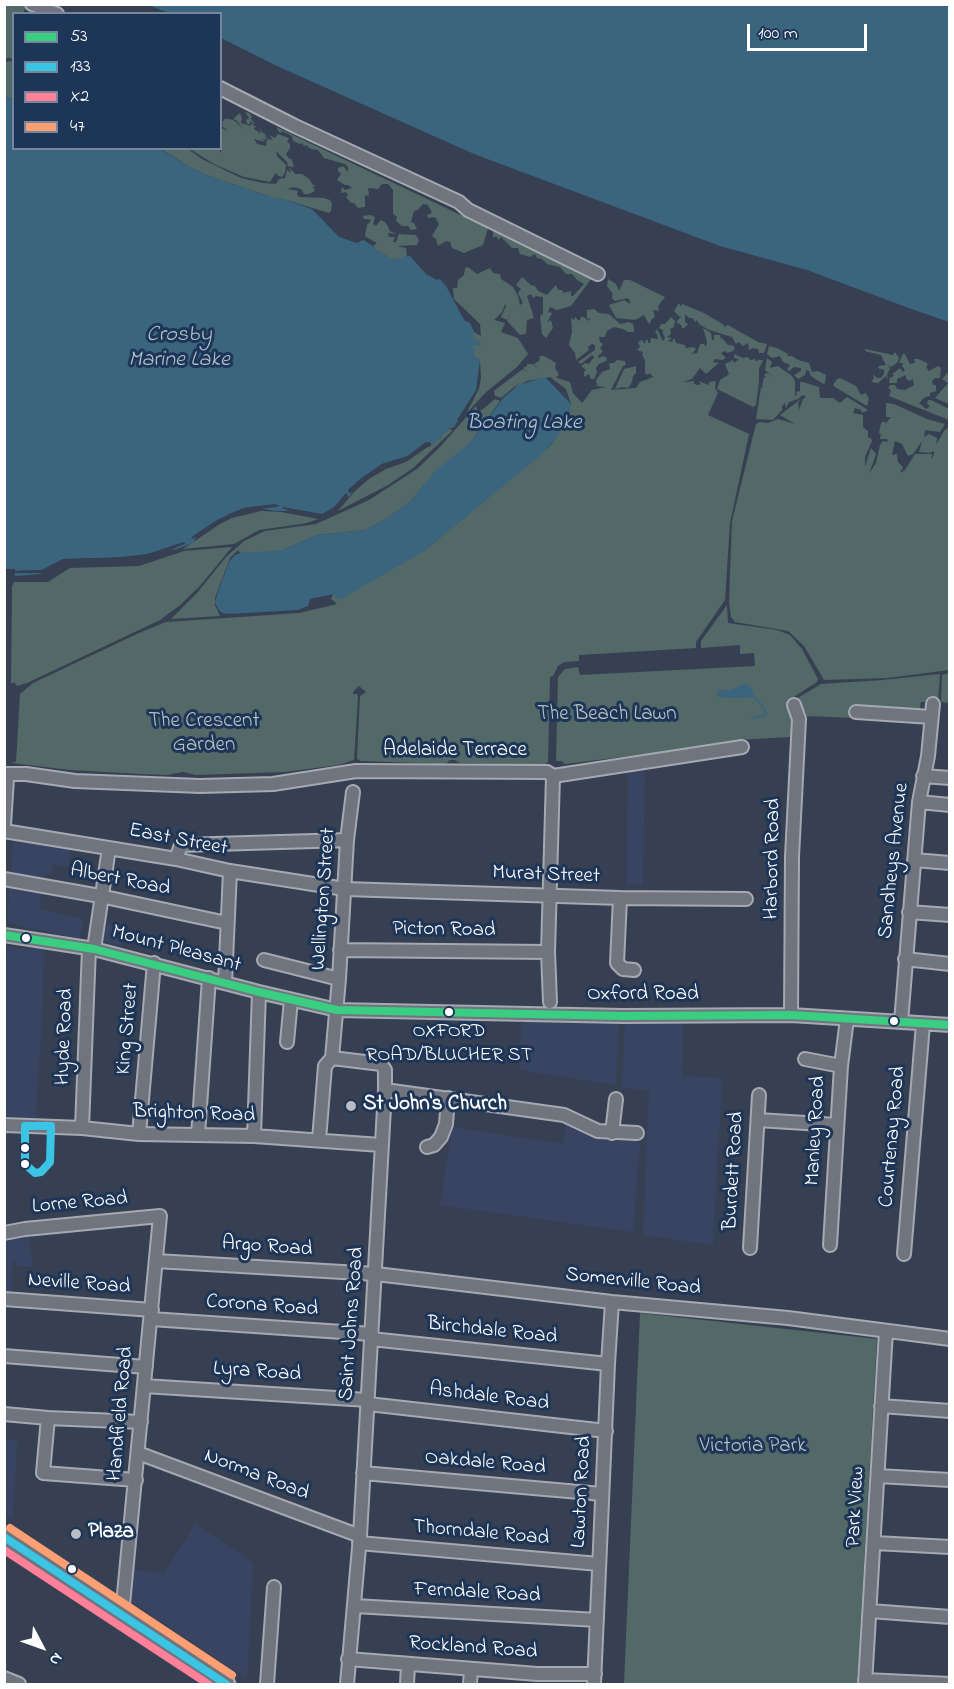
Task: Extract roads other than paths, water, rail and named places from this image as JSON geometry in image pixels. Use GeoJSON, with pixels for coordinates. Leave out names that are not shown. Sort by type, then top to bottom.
{"type":"FeatureCollection","features":[{"type":"Feature","properties":{"kind":"highway"},"geometry":{"type":"LineString","coordinates":[[4,1537],[226,1684]]}},
{"type":"Feature","properties":{"kind":"street"},"geometry":{"type":"LineString","coordinates":[[32,4],[52,12]]}},
{"type":"Feature","properties":{"kind":"street"},"geometry":{"type":"LineString","coordinates":[[222,89],[295,126],[459,202],[468,210],[598,274]]}},
{"type":"Feature","properties":{"kind":"street","name":"Harbord Road"},"geometry":{"type":"LineString","coordinates":[[791,1015],[792,857],[799,719],[794,705]]}},
{"type":"Feature","properties":{"kind":"street","name":"Sandheys Avenue"},"geometry":{"type":"LineString","coordinates":[[856,711],[932,711],[928,756],[919,802],[901,1022]]}},
{"type":"Feature","properties":{"kind":"street","name":"Adelaide Terrace"},"geometry":{"type":"LineString","coordinates":[[5,774],[26,774],[75,781],[200,786],[273,784],[356,771],[547,772],[553,776],[742,747]]}},
{"type":"Feature","properties":{"kind":"street"},"geometry":{"type":"LineString","coordinates":[[4,825],[7,779],[5,774]]}},
{"type":"Feature","properties":{"kind":"street"},"geometry":{"type":"LineString","coordinates":[[550,1002],[548,952],[553,776]]}},
{"type":"Feature","properties":{"kind":"street"},"geometry":{"type":"LineString","coordinates":[[923,777],[950,778]]}},
{"type":"Feature","properties":{"kind":"street","name":"Wellington Street"},"geometry":{"type":"LineString","coordinates":[[337,1010],[347,840],[353,792]]}},
{"type":"Feature","properties":{"kind":"street"},"geometry":{"type":"LineString","coordinates":[[919,802],[950,805]]}},
{"type":"Feature","properties":{"kind":"street","name":"East Street"},"geometry":{"type":"LineString","coordinates":[[4,831],[345,889]]}},
{"type":"Feature","properties":{"kind":"street"},"geometry":{"type":"LineString","coordinates":[[176,859],[181,845],[347,840]]}},
{"type":"Feature","properties":{"kind":"street","name":"Hyde Road"},"geometry":{"type":"LineString","coordinates":[[82,1128],[92,948],[109,848]]}},
{"type":"Feature","properties":{"kind":"street"},"geometry":{"type":"LineString","coordinates":[[914,860],[950,863]]}},
{"type":"Feature","properties":{"kind":"street"},"geometry":{"type":"LineString","coordinates":[[225,983],[230,871]]}},
{"type":"Feature","properties":{"kind":"street","name":"Albert Road"},"geometry":{"type":"LineString","coordinates":[[4,879],[100,896],[227,923]]}},
{"type":"Feature","properties":{"kind":"street","name":"Murat Street"},"geometry":{"type":"LineString","coordinates":[[345,889],[620,898],[746,899]]}},
{"type":"Feature","properties":{"kind":"street"},"geometry":{"type":"LineString","coordinates":[[620,898],[623,933],[617,963],[623,969],[634,970]]}},
{"type":"Feature","properties":{"kind":"street"},"geometry":{"type":"LineString","coordinates":[[909,912],[950,915]]}},
{"type":"Feature","properties":{"kind":"street","name":"Mount Pleasant"},"geometry":{"type":"LineString","coordinates":[[4,935],[92,948],[337,1010]]}},
{"type":"Feature","properties":{"kind":"street","name":"Picton Road"},"geometry":{"type":"LineString","coordinates":[[340,950],[548,952]]}},
{"type":"Feature","properties":{"kind":"street"},"geometry":{"type":"LineString","coordinates":[[905,959],[950,964]]}},
{"type":"Feature","properties":{"kind":"street"},"geometry":{"type":"LineString","coordinates":[[264,960],[339,979]]}},
{"type":"Feature","properties":{"kind":"street","name":"King Street"},"geometry":{"type":"LineString","coordinates":[[139,1134],[154,963]]}},
{"type":"Feature","properties":{"kind":"street"},"geometry":{"type":"LineString","coordinates":[[198,1135],[209,978]]}},
{"type":"Feature","properties":{"kind":"street"},"geometry":{"type":"LineString","coordinates":[[254,1136],[259,992]]}},
{"type":"Feature","properties":{"kind":"street"},"geometry":{"type":"LineString","coordinates":[[287,1042],[291,1000]]}},
{"type":"Feature","properties":{"kind":"street"},"geometry":{"type":"LineString","coordinates":[[319,1140],[324,1066],[332,1058],[337,1010]]}},
{"type":"Feature","properties":{"kind":"street","name":"Oxford Road"},"geometry":{"type":"LineString","coordinates":[[337,1010],[623,1016],[791,1015],[950,1025]]}},
{"type":"Feature","properties":{"kind":"street","name":"Manley Road"},"geometry":{"type":"LineString","coordinates":[[830,1245],[841,1066],[847,1019]]}},
{"type":"Feature","properties":{"kind":"street","name":"Courtenay Road"},"geometry":{"type":"LineString","coordinates":[[904,1254],[923,1024]]}},
{"type":"Feature","properties":{"kind":"street"},"geometry":{"type":"LineString","coordinates":[[808,1055],[841,1066]]}},
{"type":"Feature","properties":{"kind":"street","name":"Saint Johns Road"},"geometry":{"type":"LineString","coordinates":[[332,1058],[381,1064],[385,1070],[376,1274],[348,1684]]}},
{"type":"Feature","properties":{"kind":"street"},"geometry":{"type":"LineString","coordinates":[[385,1090],[564,1115],[598,1131],[638,1133]]}},
{"type":"Feature","properties":{"kind":"street","name":"Burdett Road"},"geometry":{"type":"LineString","coordinates":[[750,1248],[759,1095]]}},
{"type":"Feature","properties":{"kind":"street"},"geometry":{"type":"LineString","coordinates":[[432,1149],[441,1137],[446,1124],[448,1098]]}},
{"type":"Feature","properties":{"kind":"street"},"geometry":{"type":"LineString","coordinates":[[612,1133],[616,1099]]}},
{"type":"Feature","properties":{"kind":"street"},"geometry":{"type":"LineString","coordinates":[[758,1120],[837,1125]]}},
{"type":"Feature","properties":{"kind":"street","name":"Brighton Road"},"geometry":{"type":"LineString","coordinates":[[4,1125],[82,1128],[139,1134],[254,1136],[381,1145]]}},
{"type":"Feature","properties":{"kind":"street","name":"Lorne Road"},"geometry":{"type":"LineString","coordinates":[[4,1233],[160,1216]]}},
{"type":"Feature","properties":{"kind":"street","name":"Handfield Road"},"geometry":{"type":"LineString","coordinates":[[122,1615],[160,1216]]}},
{"type":"Feature","properties":{"kind":"street","name":"Argo Road"},"geometry":{"type":"LineString","coordinates":[[156,1261],[376,1274]]}},
{"type":"Feature","properties":{"kind":"street","name":"Somerville Road"},"geometry":{"type":"LineString","coordinates":[[376,1274],[612,1302],[788,1318],[950,1339]]}},
{"type":"Feature","properties":{"kind":"street","name":"Neville Road"},"geometry":{"type":"LineString","coordinates":[[4,1299],[151,1315]]}},
{"type":"Feature","properties":{"kind":"street","name":"Lawton Road"},"geometry":{"type":"LineString","coordinates":[[595,1679],[612,1302]]}},
{"type":"Feature","properties":{"kind":"street","name":"Corona Road"},"geometry":{"type":"LineString","coordinates":[[151,1315],[372,1336]]}},
{"type":"Feature","properties":{"kind":"street","name":"Park View"},"geometry":{"type":"LineString","coordinates":[[865,1682],[886,1331]]}},
{"type":"Feature","properties":{"kind":"street","name":"Birchdale Road"},"geometry":{"type":"LineString","coordinates":[[372,1336],[608,1364]]}},
{"type":"Feature","properties":{"kind":"street"},"geometry":{"type":"LineString","coordinates":[[4,1356],[146,1367]]}},
{"type":"Feature","properties":{"kind":"street","name":"Lyra Road"},"geometry":{"type":"LineString","coordinates":[[144,1386],[368,1402]]}},
{"type":"Feature","properties":{"kind":"street","name":"Ashdale Road"},"geometry":{"type":"LineString","coordinates":[[368,1402],[606,1431]]}},
{"type":"Feature","properties":{"kind":"street"},"geometry":{"type":"LineString","coordinates":[[881,1406],[950,1411]]}},
{"type":"Feature","properties":{"kind":"street"},"geometry":{"type":"LineString","coordinates":[[4,1413],[48,1418],[141,1422]]}},
{"type":"Feature","properties":{"kind":"street"},"geometry":{"type":"LineString","coordinates":[[48,1418],[43,1473],[136,1480]]}},
{"type":"Feature","properties":{"kind":"street","name":"Norma Road"},"geometry":{"type":"LineString","coordinates":[[138,1453],[359,1539]]}},
{"type":"Feature","properties":{"kind":"street","name":"Oakdale Road"},"geometry":{"type":"LineString","coordinates":[[363,1473],[603,1494]]}},
{"type":"Feature","properties":{"kind":"street"},"geometry":{"type":"LineString","coordinates":[[878,1476],[950,1480]]}},
{"type":"Feature","properties":{"kind":"street","name":"Thorndale Road"},"geometry":{"type":"LineString","coordinates":[[359,1539],[599,1564]]}},
{"type":"Feature","properties":{"kind":"street"},"geometry":{"type":"LineString","coordinates":[[875,1544],[950,1547]]}},
{"type":"Feature","properties":{"kind":"street"},"geometry":{"type":"LineString","coordinates":[[267,1684],[274,1587]]}},
{"type":"Feature","properties":{"kind":"street","name":"Ferndale Road"},"geometry":{"type":"LineString","coordinates":[[355,1606],[597,1620]]}},
{"type":"Feature","properties":{"kind":"street"},"geometry":{"type":"LineString","coordinates":[[870,1611],[950,1617]]}},
{"type":"Feature","properties":{"kind":"street","name":"Rockland Road"},"geometry":{"type":"LineString","coordinates":[[348,1659],[471,1669],[537,1679],[595,1679]]}},
{"type":"Feature","properties":{"kind":"street"},"geometry":{"type":"LineString","coordinates":[[407,1684],[408,1665]]}},
{"type":"Feature","properties":{"kind":"street"},"geometry":{"type":"LineString","coordinates":[[470,1684],[471,1669]]}},
{"type":"Feature","properties":{"kind":"street"},"geometry":{"type":"LineString","coordinates":[[4,1678],[19,1684]]}},
{"type":"Feature","properties":{"kind":"street"},"geometry":{"type":"LineString","coordinates":[[865,1682],[950,1684]]}},
{"type":"Feature","properties":{"kind":"water"},"geometry":{"type":"Polygon","coordinates":[[[148,5],[949,5],[949,322],[807,270],[720,246],[474,154],[277,66],[222,38],[222,12],[166,12],[148,5]]]}},
{"type":"Feature","properties":{"kind":"water","name":"Crosby Marine Lake"},"geometry":{"type":"Polygon","coordinates":[[[4,96],[12,100],[12,150],[162,150],[193,169],[217,179],[312,209],[339,237],[357,243],[363,240],[392,260],[410,256],[426,274],[437,280],[440,279],[465,321],[470,323],[474,339],[480,342],[481,347],[476,344],[474,346],[474,356],[480,360],[476,390],[454,427],[448,429],[431,446],[430,442],[426,442],[408,456],[382,464],[348,490],[350,493],[355,489],[349,497],[346,493],[334,507],[322,514],[283,507],[290,511],[260,508],[279,507],[268,505],[244,508],[217,520],[193,536],[192,539],[196,537],[193,543],[174,550],[171,549],[185,544],[184,542],[148,554],[130,557],[63,559],[42,570],[16,571],[16,573],[43,573],[40,574],[5,577],[4,96]]]}},
{"type":"Feature","properties":{"kind":"water","name":"Boating Lake"},"geometry":{"type":"Polygon","coordinates":[[[545,377],[571,404],[556,438],[542,454],[424,551],[341,599],[336,598],[334,594],[310,599],[308,606],[298,610],[228,614],[218,609],[215,602],[217,595],[229,562],[235,555],[283,550],[317,535],[365,530],[388,518],[411,501],[436,470],[470,443],[504,397],[519,385],[545,377]]]}},
{"type":"Feature","properties":{"kind":"water"},"geometry":{"type":"Polygon","coordinates":[[[743,684],[752,688],[753,694],[750,698],[717,696],[718,690],[732,690],[743,684]]]}},
{"type":"Feature","properties":{"kind":"waterway"},"geometry":{"type":"LineString","coordinates":[[752,695],[766,713],[764,716],[752,718]]}},
{"type":"Feature","properties":{"kind":"place","name":"OXFORD ROAD/BLUCHER ST"},"geometry":{"type":"Point","coordinates":[449,1012]}},
{"type":"Feature","properties":{"kind":"place","name":"St John's Church"},"geometry":{"type":"Point","coordinates":[351,1106]}},
{"type":"Feature","properties":{"kind":"place","name":"Plaza"},"geometry":{"type":"Point","coordinates":[76,1534]}},
{"type":"Feature","properties":{"kind":"park label","name":"The Beach Lawn"},"geometry":{"type":"Point","coordinates":[607,716]}},
{"type":"Feature","properties":{"kind":"park label","name":"The Crescent Garden"},"geometry":{"type":"Point","coordinates":[204,735]}},
{"type":"Feature","properties":{"kind":"park label","name":"Victoria Park"},"geometry":{"type":"Point","coordinates":[753,1448]}}]}
